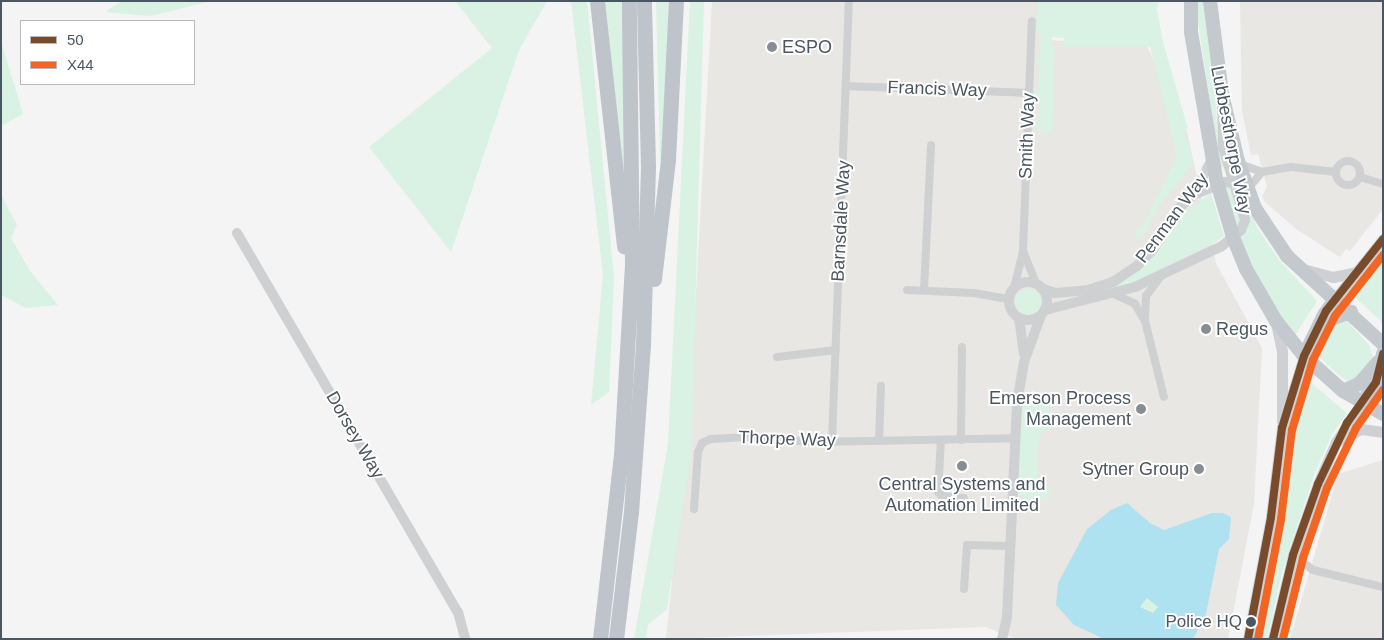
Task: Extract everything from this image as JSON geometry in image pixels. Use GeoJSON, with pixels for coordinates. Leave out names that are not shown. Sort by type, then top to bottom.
{"type":"FeatureCollection","features":[{"type":"Feature","properties":{"kind":"highway"},"geometry":{"type":"LineString","coordinates":[[597,1],[626,262],[627,354]]}},
{"type":"Feature","properties":{"kind":"highway"},"geometry":{"type":"LineString","coordinates":[[600,639],[616,502],[627,354],[633,197],[629,1]]}},
{"type":"Feature","properties":{"kind":"highway"},"geometry":{"type":"LineString","coordinates":[[616,639],[631,512],[643,345],[648,166],[644,1]]}},
{"type":"Feature","properties":{"kind":"highway"},"geometry":{"type":"LineString","coordinates":[[643,345],[660,238],[668,159],[676,1]]}},
{"type":"Feature","properties":{"kind":"highway"},"geometry":{"type":"LineString","coordinates":[[1183,1],[1191,32]]}},
{"type":"Feature","properties":{"kind":"highway","name":"Lubbesthorpe Way"},"geometry":{"type":"LineString","coordinates":[[1191,1],[1191,32],[1212,159],[1217,184],[1233,237],[1252,280],[1276,321],[1304,356]]}},
{"type":"Feature","properties":{"kind":"highway","name":"Lubbesthorpe Way"},"geometry":{"type":"LineString","coordinates":[[1210,1],[1222,94],[1247,190],[1267,230],[1299,268],[1351,312]]}},
{"type":"Feature","properties":{"kind":"highway"},"geometry":{"type":"LineString","coordinates":[[1336,299],[1320,323],[1304,356],[1343,391],[1383,414]]}},
{"type":"Feature","properties":{"kind":"highway"},"geometry":{"type":"LineString","coordinates":[[1320,323],[1351,312],[1382,351],[1376,382],[1362,403]]}},
{"type":"Feature","properties":{"kind":"highway"},"geometry":{"type":"LineString","coordinates":[[1343,391],[1359,384],[1382,351]]}},
{"type":"Feature","properties":{"kind":"main road"},"geometry":{"type":"LineString","coordinates":[[1336,299],[1383,239]]}},
{"type":"Feature","properties":{"kind":"main road"},"geometry":{"type":"LineString","coordinates":[[1299,268],[1333,277],[1359,271]]}},
{"type":"Feature","properties":{"kind":"main road"},"geometry":{"type":"LineString","coordinates":[[1248,639],[1272,517],[1282,428],[1282,351],[1276,321]]}},
{"type":"Feature","properties":{"kind":"main road"},"geometry":{"type":"LineString","coordinates":[[1282,428],[1304,356]]}},
{"type":"Feature","properties":{"kind":"main road"},"geometry":{"type":"LineString","coordinates":[[1273,639],[1297,545],[1336,442],[1362,403]]}},
{"type":"Feature","properties":{"kind":"main road"},"geometry":{"type":"LineString","coordinates":[[1336,442],[1361,429],[1383,432]]}},
{"type":"Feature","properties":{"kind":"street","name":"Barnsdale Way"},"geometry":{"type":"LineString","coordinates":[[832,441],[850,1]]}},
{"type":"Feature","properties":{"kind":"street","name":"Smith Way"},"geometry":{"type":"LineString","coordinates":[[1014,288],[1024,251],[1032,21]]}},
{"type":"Feature","properties":{"kind":"street","name":"Francis Way"},"geometry":{"type":"LineString","coordinates":[[846,86],[1028,93]]}},
{"type":"Feature","properties":{"kind":"street","name":"Penman Way"},"geometry":{"type":"LineString","coordinates":[[1043,312],[1064,302],[1114,294],[1163,274],[1233,237],[1243,228],[1245,220],[1232,182],[1221,136],[1222,94]]}},
{"type":"Feature","properties":{"kind":"street"},"geometry":{"type":"LineString","coordinates":[[924,290],[932,145]]}},
{"type":"Feature","properties":{"kind":"street","name":"Penman Way"},"geometry":{"type":"LineString","coordinates":[[1039,286],[1056,293],[1072,292],[1121,277],[1149,255],[1174,214],[1193,195],[1212,159]]}},
{"type":"Feature","properties":{"kind":"street"},"geometry":{"type":"LineString","coordinates":[[1239,163],[1262,172],[1291,167],[1336,172],[1344,184],[1354,184],[1360,177],[1359,167],[1350,160],[1340,164],[1336,172]]}},
{"type":"Feature","properties":{"kind":"street"},"geometry":{"type":"LineString","coordinates":[[1193,195],[1217,184],[1232,182],[1247,190],[1262,172]]}},
{"type":"Feature","properties":{"kind":"street"},"geometry":{"type":"LineString","coordinates":[[1360,177],[1383,184]]}},
{"type":"Feature","properties":{"kind":"street","name":"Dorsey Way"},"geometry":{"type":"LineString","coordinates":[[237,233],[458,612],[465,639]]}},
{"type":"Feature","properties":{"kind":"street","name":"Smith Way"},"geometry":{"type":"LineString","coordinates":[[1024,251],[1039,286]]}},
{"type":"Feature","properties":{"kind":"street","name":"Penman Way"},"geometry":{"type":"LineString","coordinates":[[1163,274],[1146,296],[1145,321],[1164,397]]}},
{"type":"Feature","properties":{"kind":"street"},"geometry":{"type":"LineString","coordinates":[[1008,639],[1006,626],[1015,438],[1024,362],[1019,318],[1010,308],[1009,299],[1014,288],[1026,282],[1039,286],[1047,298],[1024,362]]}},
{"type":"Feature","properties":{"kind":"street"},"geometry":{"type":"LineString","coordinates":[[907,290],[1009,299]]}},
{"type":"Feature","properties":{"kind":"street","name":"Penman Way"},"geometry":{"type":"LineString","coordinates":[[1114,294],[1135,304],[1145,321]]}},
{"type":"Feature","properties":{"kind":"street"},"geometry":{"type":"LineString","coordinates":[[1019,318],[1030,320],[1043,312]]}},
{"type":"Feature","properties":{"kind":"street"},"geometry":{"type":"LineString","coordinates":[[961,440],[962,348]]}},
{"type":"Feature","properties":{"kind":"street"},"geometry":{"type":"LineString","coordinates":[[777,357],[836,350]]}},
{"type":"Feature","properties":{"kind":"street"},"geometry":{"type":"LineString","coordinates":[[879,441],[881,386]]}},
{"type":"Feature","properties":{"kind":"street","name":"Thorpe Way"},"geometry":{"type":"LineString","coordinates":[[694,510],[698,452],[702,443],[720,437],[832,441],[1015,438]]}},
{"type":"Feature","properties":{"kind":"street"},"geometry":{"type":"LineString","coordinates":[[941,440],[938,492],[942,496],[964,498]]}},
{"type":"Feature","properties":{"kind":"street"},"geometry":{"type":"LineString","coordinates":[[964,589],[967,545],[1011,546]]}},
{"type":"Feature","properties":{"kind":"street"},"geometry":{"type":"LineString","coordinates":[[1297,545],[1308,568],[1383,587]]}},
{"type":"Feature","properties":{"kind":"street"},"geometry":{"type":"LineString","coordinates":[[1002,639],[1006,626]]}},
{"type":"Feature","properties":{"kind":"shaded area"},"geometry":{"type":"Polygon","coordinates":[[[712,1],[1044,1],[1045,40],[1146,44],[1187,132],[1216,263],[1262,348],[1254,504],[1228,639],[1017,639],[985,627],[666,639],[690,403],[712,1]]]}},
{"type":"Feature","properties":{"kind":"shaded area"},"geometry":{"type":"Polygon","coordinates":[[[1240,1],[1383,1],[1383,209],[1350,251],[1346,249],[1340,257],[1296,229],[1265,202],[1262,196],[1267,187],[1258,154],[1251,155],[1242,111],[1240,1]]]}},
{"type":"Feature","properties":{"kind":"shaded area"},"geometry":{"type":"Polygon","coordinates":[[[1383,460],[1383,639],[1290,639],[1338,474],[1383,460]]]}},
{"type":"Feature","properties":{"kind":"green space"},"geometry":{"type":"Polygon","coordinates":[[[122,1],[212,1],[150,16],[105,12],[122,1]]]}},
{"type":"Feature","properties":{"kind":"green space"},"geometry":{"type":"Polygon","coordinates":[[[455,1],[547,1],[519,50],[451,252],[369,147],[492,48],[455,1]]]}},
{"type":"Feature","properties":{"kind":"green space"},"geometry":{"type":"Polygon","coordinates":[[[571,1],[587,1],[614,277],[609,392],[591,405],[603,275],[571,1]]]}},
{"type":"Feature","properties":{"kind":"green space"},"geometry":{"type":"Polygon","coordinates":[[[604,1],[621,1],[627,174],[623,174],[604,1]]]}},
{"type":"Feature","properties":{"kind":"green space"},"geometry":{"type":"Polygon","coordinates":[[[656,1],[672,1],[664,162],[660,162],[656,1]]]}},
{"type":"Feature","properties":{"kind":"green space"},"geometry":{"type":"Polygon","coordinates":[[[690,1],[704,1],[691,454],[667,609],[648,625],[646,639],[634,639],[668,444],[690,1]]]}},
{"type":"Feature","properties":{"kind":"green space"},"geometry":{"type":"Polygon","coordinates":[[[1038,1],[1159,1],[1157,9],[1163,42],[1188,129],[1184,130],[1193,164],[1158,207],[1144,235],[1137,238],[1134,231],[1141,229],[1177,156],[1150,47],[1064,47],[1064,38],[1052,37],[1052,46],[1055,46],[1052,132],[1037,131],[1033,121],[1039,120],[1039,96],[1034,96],[1034,89],[1039,89],[1039,64],[1035,64],[1035,57],[1040,56],[1040,31],[1036,31],[1038,1]]]}},
{"type":"Feature","properties":{"kind":"green space"},"geometry":{"type":"Polygon","coordinates":[[[1195,1],[1207,1],[1215,67],[1217,133],[1224,167],[1220,168],[1195,1]]]}},
{"type":"Feature","properties":{"kind":"green space"},"geometry":{"type":"Polygon","coordinates":[[[1,41],[23,114],[1,126],[1,41]]]}},
{"type":"Feature","properties":{"kind":"green space"},"geometry":{"type":"Polygon","coordinates":[[[1230,186],[1240,221],[1235,230],[1223,187],[1230,186]]]}},
{"type":"Feature","properties":{"kind":"green space"},"geometry":{"type":"Polygon","coordinates":[[[1241,192],[1258,229],[1279,260],[1317,301],[1296,334],[1297,340],[1272,306],[1239,238],[1245,233],[1249,220],[1241,192]]]}},
{"type":"Feature","properties":{"kind":"green space"},"geometry":{"type":"Polygon","coordinates":[[[1211,193],[1224,236],[1216,242],[1129,285],[1066,298],[1120,283],[1134,274],[1154,256],[1180,216],[1211,193]]]}},
{"type":"Feature","properties":{"kind":"green space"},"geometry":{"type":"Polygon","coordinates":[[[1,195],[17,225],[11,238],[30,271],[58,305],[26,308],[1,295],[1,195]]]}},
{"type":"Feature","properties":{"kind":"green space"},"geometry":{"type":"Polygon","coordinates":[[[1383,245],[1383,318],[1382,322],[1348,291],[1383,245]]]}},
{"type":"Feature","properties":{"kind":"green space"},"geometry":{"type":"Polygon","coordinates":[[[1028,289],[1037,293],[1041,302],[1037,311],[1028,315],[1019,311],[1015,302],[1019,293],[1028,289]]]}},
{"type":"Feature","properties":{"kind":"green space"},"geometry":{"type":"Polygon","coordinates":[[[1347,321],[1369,345],[1373,357],[1361,377],[1351,381],[1345,380],[1321,359],[1318,349],[1331,324],[1347,321]]]}},
{"type":"Feature","properties":{"kind":"green space"},"geometry":{"type":"Polygon","coordinates":[[[1305,378],[1347,413],[1331,436],[1314,475],[1282,572],[1267,639],[1256,639],[1289,445],[1305,378]]]}},
{"type":"Feature","properties":{"kind":"green space"},"geometry":{"type":"Polygon","coordinates":[[[1037,397],[1047,402],[1052,416],[1052,424],[1046,414],[1040,419],[1052,428],[1049,432],[1045,428],[1039,437],[1037,482],[1053,490],[1045,501],[1033,495],[1032,500],[1015,495],[1022,402],[1037,397]]]}},
{"type":"Feature","properties":{"kind":"green space"},"geometry":{"type":"Polygon","coordinates":[[[1147,598],[1154,601],[1158,607],[1153,613],[1140,606],[1147,598]]]}},
{"type":"Feature","properties":{"kind":"water"},"geometry":{"type":"Polygon","coordinates":[[[1127,503],[1150,523],[1164,530],[1212,513],[1223,513],[1231,517],[1229,539],[1219,549],[1206,614],[1193,639],[1102,638],[1074,625],[1056,605],[1058,583],[1087,529],[1111,510],[1127,503]],[[1147,598],[1140,607],[1153,613],[1158,607],[1147,598]]]}},
{"type":"Feature","properties":{"kind":"transit line","name":"50"},"geometry":{"type":"LineString","coordinates":[[1248,639],[1271,517],[1282,428],[1304,356],[1326,311],[1383,239]]}},
{"type":"Feature","properties":{"kind":"transit line","name":"X44"},"geometry":{"type":"LineString","coordinates":[[1258,639],[1281,519],[1292,430],[1313,360],[1335,316],[1383,255]]}},
{"type":"Feature","properties":{"kind":"transit line","name":"50"},"geometry":{"type":"LineString","coordinates":[[1273,639],[1293,555],[1318,484],[1347,423],[1376,382],[1383,354]]}},
{"type":"Feature","properties":{"kind":"transit line","name":"X44"},"geometry":{"type":"LineString","coordinates":[[1283,639],[1303,558],[1327,488],[1356,428],[1383,390]]}},
{"type":"Feature","properties":{"kind":"place","name":"ESPO"},"geometry":{"type":"Point","coordinates":[772,47]}},
{"type":"Feature","properties":{"kind":"place","name":"Regus"},"geometry":{"type":"Point","coordinates":[1206,329]}},
{"type":"Feature","properties":{"kind":"place","name":"Emerson Process Management"},"geometry":{"type":"Point","coordinates":[1141,409]}},
{"type":"Feature","properties":{"kind":"place","name":"Central Systems and Automation Limited"},"geometry":{"type":"Point","coordinates":[962,466]}},
{"type":"Feature","properties":{"kind":"place","name":"Sytner Group"},"geometry":{"type":"Point","coordinates":[1199,469]}},
{"type":"Feature","properties":{"kind":"place","name":"Police HQ"},"geometry":{"type":"Point","coordinates":[1251,622]}}]}
